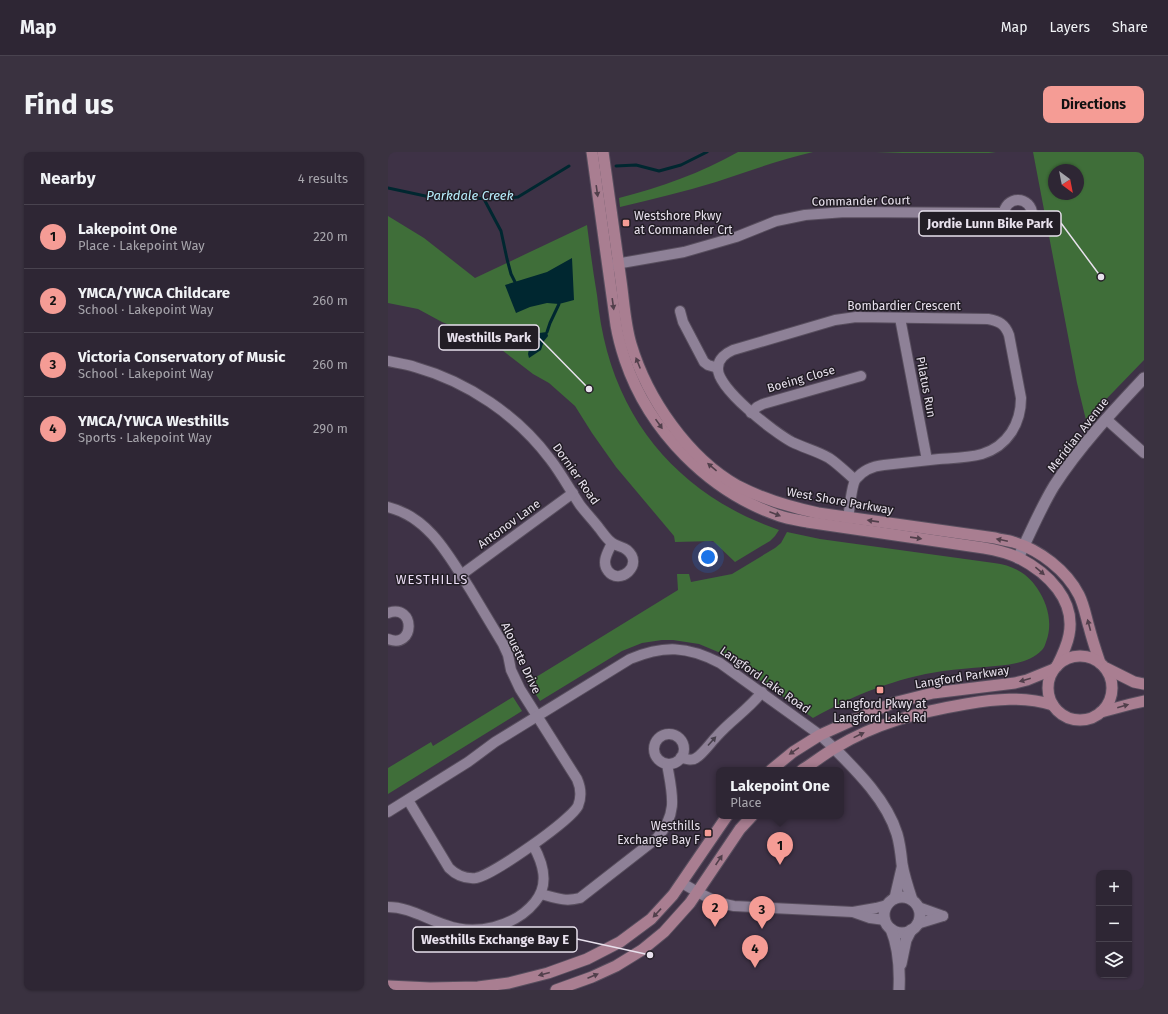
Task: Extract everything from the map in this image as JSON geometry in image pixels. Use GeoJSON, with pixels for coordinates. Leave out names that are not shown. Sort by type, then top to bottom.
{"type":"FeatureCollection","features":[{"type":"Feature","properties":{"kind":"main road","name":"West Shore Parkway"},"geometry":{"type":"LineString","coordinates":[[592,152],[613,265],[636,360],[648,386],[676,432],[696,453],[717,471],[737,485],[777,503],[848,523],[1005,553],[1035,567],[1059,589],[1067,603],[1070,619],[1069,635],[1064,652],[1055,668]]}},
{"type":"Feature","properties":{"kind":"main road","name":"West Shore Parkway"},"geometry":{"type":"LineString","coordinates":[[604,152],[613,265]]}},
{"type":"Feature","properties":{"kind":"main road","name":"West Shore Parkway"},"geometry":{"type":"LineString","coordinates":[[848,523],[995,538],[1014,542],[1046,558],[1060,569],[1071,582],[1079,596],[1090,632],[1103,665]]}},
{"type":"Feature","properties":{"kind":"main road"},"geometry":{"type":"LineString","coordinates":[[1144,684],[1134,682],[1092,658],[1073,656],[1064,660],[1055,668],[1050,678],[1048,687],[1049,696],[1053,705],[1066,717],[1074,719],[1088,719],[1102,712],[1144,701]]}},
{"type":"Feature","properties":{"kind":"main road"},"geometry":{"type":"LineString","coordinates":[[1102,712],[1108,705],[1112,695],[1113,686],[1110,676],[1103,665]]}},
{"type":"Feature","properties":{"kind":"main road","name":"Langford Parkway"},"geometry":{"type":"LineString","coordinates":[[775,767],[793,752],[820,735],[879,708],[913,697],[948,690],[1015,682],[1032,678],[1055,668]]}},
{"type":"Feature","properties":{"kind":"main road"},"geometry":{"type":"LineString","coordinates":[[806,767],[834,748],[882,724],[936,709],[985,701],[1014,699],[1029,699],[1053,705]]}},
{"type":"Feature","properties":{"kind":"main road"},"geometry":{"type":"LineString","coordinates":[[388,986],[430,988],[478,987],[508,983],[548,973],[587,959],[620,942],[651,919],[674,895],[725,819]]}},
{"type":"Feature","properties":{"kind":"main road"},"geometry":{"type":"LineString","coordinates":[[556,990],[592,977],[616,966],[642,950],[664,932],[690,903],[740,829],[749,819]]}},
{"type":"Feature","properties":{"kind":"street","name":"Commander Court"},"geometry":{"type":"LineString","coordinates":[[613,265],[690,250],[736,237],[776,222],[805,215],[845,212],[1003,213]]}},
{"type":"Feature","properties":{"kind":"street"},"geometry":{"type":"LineString","coordinates":[[680,311],[683,322],[704,362],[718,368],[726,385],[751,413],[793,442],[831,460],[855,480],[848,523]]}},
{"type":"Feature","properties":{"kind":"street","name":"Bombardier Crescent"},"geometry":{"type":"LineString","coordinates":[[718,368],[724,355],[733,350],[835,320],[856,317],[988,319],[1000,322],[1009,335],[1021,398],[1019,416],[1008,437],[999,445],[987,452],[974,456],[876,466],[863,473],[855,480]]}},
{"type":"Feature","properties":{"kind":"street","name":"Pilatus Run"},"geometry":{"type":"LineString","coordinates":[[900,318],[927,460]]}},
{"type":"Feature","properties":{"kind":"street","name":"Dornier Road"},"geometry":{"type":"LineString","coordinates":[[388,361],[429,371],[457,384],[489,402],[517,423],[551,459],[580,505],[612,543]]}},
{"type":"Feature","properties":{"kind":"street","name":"Boeing Close"},"geometry":{"type":"LineString","coordinates":[[751,413],[756,407],[763,404],[861,376]]}},
{"type":"Feature","properties":{"kind":"street","name":"Meridian Avenue"},"geometry":{"type":"LineString","coordinates":[[1018,558],[1053,488],[1066,468],[1106,419],[1144,378]]}},
{"type":"Feature","properties":{"kind":"street"},"geometry":{"type":"LineString","coordinates":[[1106,419],[1144,453]]}},
{"type":"Feature","properties":{"kind":"street","name":"Antonov Lane"},"geometry":{"type":"LineString","coordinates":[[461,575],[573,493]]}},
{"type":"Feature","properties":{"kind":"street","name":"Alouette Drive"},"geometry":{"type":"LineString","coordinates":[[388,506],[404,512],[417,520],[440,543],[503,644],[508,655],[515,681],[577,779],[581,795],[573,814],[533,845],[484,875],[472,878],[461,876],[452,872],[448,868],[408,800]]}},
{"type":"Feature","properties":{"kind":"street"},"geometry":{"type":"LineString","coordinates":[[388,614],[398,612],[402,614],[409,622],[409,628],[405,637],[400,640],[395,641],[388,639]]}},
{"type":"Feature","properties":{"kind":"street","name":"Langford Lake Road"},"geometry":{"type":"LineString","coordinates":[[388,812],[468,762],[495,742],[630,659],[646,653],[661,650],[690,651],[720,663],[762,692],[820,735],[865,780],[882,803],[897,834],[902,865],[915,903]]}},
{"type":"Feature","properties":{"kind":"street"},"geometry":{"type":"LineString","coordinates":[[681,757],[692,760],[698,757],[718,734],[753,703],[762,692]]}},
{"type":"Feature","properties":{"kind":"street"},"geometry":{"type":"LineString","coordinates":[[671,734],[676,736],[681,740],[683,746],[681,757],[674,763],[667,764],[658,759],[654,748],[656,742],[659,738],[665,735],[671,734]]}},
{"type":"Feature","properties":{"kind":"street"},"geometry":{"type":"LineString","coordinates":[[541,894],[562,900],[580,898],[657,838],[670,819],[673,805],[667,764]]}},
{"type":"Feature","properties":{"kind":"street"},"geometry":{"type":"LineString","coordinates":[[388,907],[395,907],[413,912],[456,928],[477,929],[500,925],[520,915],[528,909],[541,894],[544,871],[533,845]]}},
{"type":"Feature","properties":{"kind":"street","name":"Langford Lake Road"},"geometry":{"type":"LineString","coordinates":[[891,901],[902,865]]}},
{"type":"Feature","properties":{"kind":"street"},"geometry":{"type":"LineString","coordinates":[[682,883],[708,898],[734,906],[853,912],[876,908],[904,897],[943,916],[901,932],[896,932],[888,925],[853,912]]}},
{"type":"Feature","properties":{"kind":"street"},"geometry":{"type":"LineString","coordinates":[[891,901],[884,915],[895,938],[900,970]]}},
{"type":"Feature","properties":{"kind":"street"},"geometry":{"type":"LineString","coordinates":[[899,990],[900,970],[906,940],[920,915],[915,903]]}},
{"type":"Feature","properties":{"kind":"green space"},"geometry":{"type":"Polygon","coordinates":[[[738,152],[813,152],[776,162],[704,186],[620,207],[619,198],[680,179],[724,160],[738,152]]]}},
{"type":"Feature","properties":{"kind":"green space"},"geometry":{"type":"Polygon","coordinates":[[[876,152],[996,152],[902,153],[876,152]]]}},
{"type":"Feature","properties":{"kind":"green space"},"geometry":{"type":"Polygon","coordinates":[[[1033,152],[1144,152],[1144,360],[1086,420],[1077,383],[1033,152]]]}},
{"type":"Feature","properties":{"kind":"green space"},"geometry":{"type":"Polygon","coordinates":[[[388,216],[424,238],[475,278],[587,225],[605,344],[618,383],[632,412],[649,438],[670,462],[693,483],[719,502],[748,517],[779,530],[775,536],[770,541],[735,562],[713,541],[675,542],[674,536],[616,467],[575,406],[549,383],[533,374],[502,350],[481,338],[442,322],[418,309],[388,303],[388,216]]]}},
{"type":"Feature","properties":{"kind":"green space"},"geometry":{"type":"Polygon","coordinates":[[[787,532],[820,539],[1001,564],[1013,568],[1029,578],[1041,594],[1047,607],[1049,628],[1044,646],[1042,650],[1030,659],[1015,663],[1000,666],[943,671],[892,683],[876,688],[844,702],[813,718],[723,654],[699,644],[673,640],[642,643],[622,651],[540,701],[528,682],[678,590],[677,574],[689,574],[691,582],[732,574],[775,548],[781,543],[787,532]]]}},
{"type":"Feature","properties":{"kind":"green space"},"geometry":{"type":"Polygon","coordinates":[[[513,697],[522,711],[388,794],[388,768],[431,742],[433,746],[513,697]]]}},
{"type":"Feature","properties":{"kind":"water"},"geometry":{"type":"Polygon","coordinates":[[[572,258],[574,300],[559,304],[547,303],[530,307],[516,313],[505,285],[547,272],[572,258]]]}},
{"type":"Feature","properties":{"kind":"water"},"geometry":{"type":"Polygon","coordinates":[[[547,332],[548,336],[544,341],[541,350],[529,358],[529,349],[536,342],[539,333],[547,332]]]}},
{"type":"Feature","properties":{"kind":"waterway","name":"Parkdale Creek"},"geometry":{"type":"LineString","coordinates":[[616,166],[636,165],[659,171],[681,165],[707,152]]}},
{"type":"Feature","properties":{"kind":"waterway","name":"Parkdale Creek"},"geometry":{"type":"LineString","coordinates":[[388,188],[430,197],[498,199],[518,197],[569,166]]}},
{"type":"Feature","properties":{"kind":"waterway"},"geometry":{"type":"LineString","coordinates":[[484,199],[501,231],[511,274],[515,282]]}},
{"type":"Feature","properties":{"kind":"waterway"},"geometry":{"type":"LineString","coordinates":[[547,332],[559,304]]}},
{"type":"Feature","properties":{"kind":"place","name":"Westshore Pkwy at Commander Crt"},"geometry":{"type":"Point","coordinates":[626,223]}},
{"type":"Feature","properties":{"kind":"place","name":"Jordie Lunn Bike Park"},"geometry":{"type":"Point","coordinates":[1101,277]}},
{"type":"Feature","properties":{"kind":"place","name":"Westhills Park"},"geometry":{"type":"Point","coordinates":[589,389]}},
{"type":"Feature","properties":{"kind":"place","name":"Langford Pkwy at Langford Lake Rd"},"geometry":{"type":"Point","coordinates":[880,690]}},
{"type":"Feature","properties":{"kind":"place","name":"Westhills Exchange Bay F"},"geometry":{"type":"Point","coordinates":[708,833]}},
{"type":"Feature","properties":{"kind":"place","name":"Lakepoint One"},"geometry":{"type":"Point","coordinates":[780,865]}},
{"type":"Feature","properties":{"kind":"place","name":"YMCA/YWCA Childcare"},"geometry":{"type":"Point","coordinates":[715,927]}},
{"type":"Feature","properties":{"kind":"place","name":"Victoria Conservatory of Music"},"geometry":{"type":"Point","coordinates":[762,929]}},
{"type":"Feature","properties":{"kind":"place","name":"Westhills Exchange Bay E"},"geometry":{"type":"Point","coordinates":[650,955]}},
{"type":"Feature","properties":{"kind":"place","name":"YMCA/YWCA Westhills"},"geometry":{"type":"Point","coordinates":[755,968]}},
{"type":"Feature","properties":{"kind":"district","name":"WESTHILLS"},"geometry":{"type":"Point","coordinates":[432,579]}}]}
